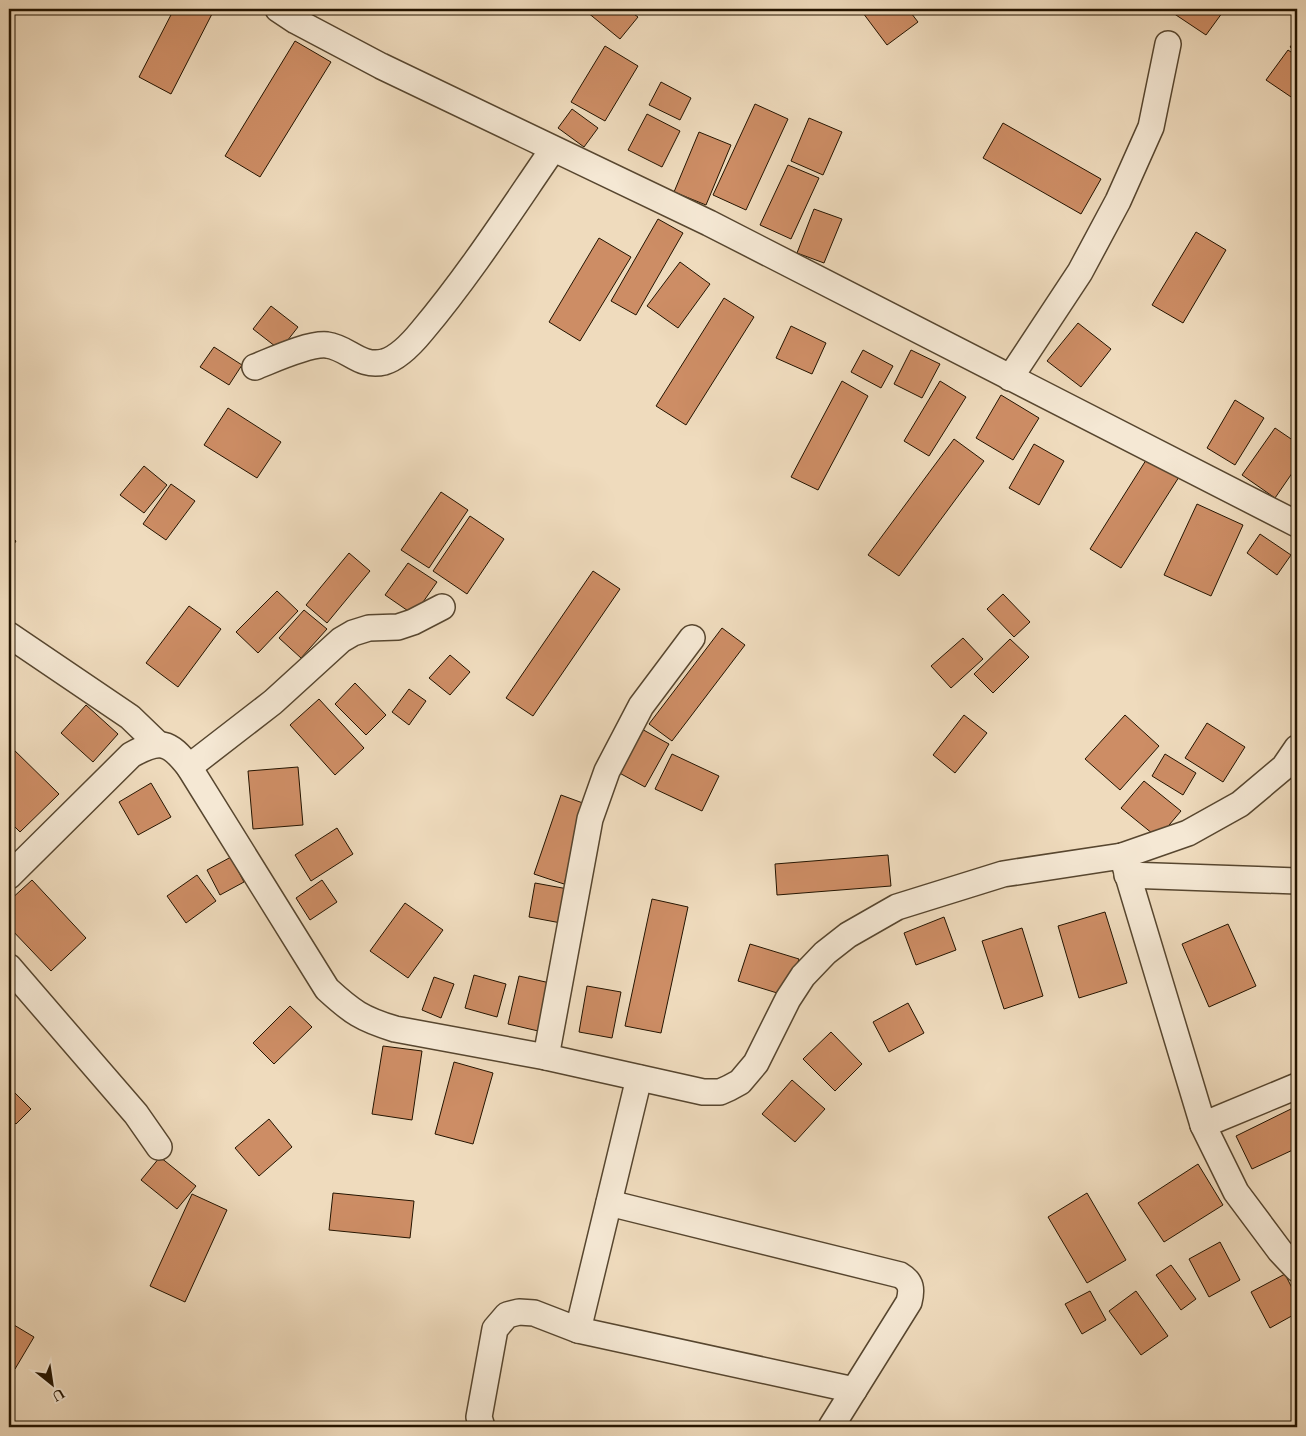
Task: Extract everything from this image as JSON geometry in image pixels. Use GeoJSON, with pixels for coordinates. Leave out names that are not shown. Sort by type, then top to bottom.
{"type":"FeatureCollection","features":[{"type":"Feature","properties":{"kind":"street"},"geometry":{"type":"LineString","coordinates":[[278,9],[296,21],[381,66],[708,223],[1297,524]]}},
{"type":"Feature","properties":{"kind":"street"},"geometry":{"type":"LineString","coordinates":[[1010,378],[1080,272],[1118,201],[1150,127],[1168,44]]}},
{"type":"Feature","properties":{"kind":"street"},"geometry":{"type":"LineString","coordinates":[[255,367],[297,351],[326,345],[337,348],[362,362],[384,362],[397,354],[422,332],[553,149]]}},
{"type":"Feature","properties":{"kind":"street"},"geometry":{"type":"LineString","coordinates":[[190,767],[273,702],[341,640],[353,633],[368,628],[398,627],[413,622],[442,607]]}},
{"type":"Feature","properties":{"kind":"street"},"geometry":{"type":"LineString","coordinates":[[9,635],[130,717],[158,744]]}},
{"type":"Feature","properties":{"kind":"street"},"geometry":{"type":"LineString","coordinates":[[546,1057],[590,819],[607,771],[641,706],[692,638]]}},
{"type":"Feature","properties":{"kind":"street"},"geometry":{"type":"LineString","coordinates":[[9,876],[131,755],[146,747],[158,744],[167,746],[177,752],[190,767],[327,989],[349,1010],[371,1022],[395,1029],[546,1057],[703,1092],[720,1092],[740,1082],[756,1063],[784,1006],[803,976],[824,953],[848,935],[897,907],[1003,874],[1124,866],[1297,882]]}},
{"type":"Feature","properties":{"kind":"street"},"geometry":{"type":"LineString","coordinates":[[1124,866],[1240,804],[1284,767],[1297,748]]}},
{"type":"Feature","properties":{"kind":"street"},"geometry":{"type":"LineString","coordinates":[[1124,866],[1203,1125],[1236,1192],[1280,1251],[1297,1269]]}},
{"type":"Feature","properties":{"kind":"street"},"geometry":{"type":"LineString","coordinates":[[9,967],[136,1114],[159,1147]]}},
{"type":"Feature","properties":{"kind":"street"},"geometry":{"type":"LineString","coordinates":[[578,1330],[639,1078]]}},
{"type":"Feature","properties":{"kind":"street"},"geometry":{"type":"LineString","coordinates":[[1203,1125],[1297,1086]]}},
{"type":"Feature","properties":{"kind":"street"},"geometry":{"type":"LineString","coordinates":[[609,1203],[824,1255],[900,1275],[906,1279],[911,1286],[912,1292],[909,1302],[831,1427]]}},
{"type":"Feature","properties":{"kind":"street"},"geometry":{"type":"LineString","coordinates":[[482,1427],[479,1417],[495,1329],[507,1315],[519,1312],[534,1313],[578,1330],[854,1390]]}},
{"type":"Feature","properties":{"kind":"building"},"geometry":{"type":"Polygon","coordinates":[[[174,9],[207,9],[213,12],[171,94],[139,77],[174,9]]]}},
{"type":"Feature","properties":{"kind":"building"},"geometry":{"type":"Polygon","coordinates":[[[589,9],[627,9],[638,17],[620,39],[587,12],[589,9]]]}},
{"type":"Feature","properties":{"kind":"building"},"geometry":{"type":"Polygon","coordinates":[[[860,9],[908,9],[918,22],[887,45],[860,9]]]}},
{"type":"Feature","properties":{"kind":"building"},"geometry":{"type":"Polygon","coordinates":[[[1167,9],[1225,9],[1206,35],[1167,9]]]}},
{"type":"Feature","properties":{"kind":"building"},"geometry":{"type":"Polygon","coordinates":[[[1297,38],[1297,52],[1290,47],[1297,38]]]}},
{"type":"Feature","properties":{"kind":"building"},"geometry":{"type":"Polygon","coordinates":[[[295,41],[331,62],[260,177],[225,156],[295,41]]]}},
{"type":"Feature","properties":{"kind":"building"},"geometry":{"type":"Polygon","coordinates":[[[605,46],[638,66],[605,121],[571,102],[605,46]]]}},
{"type":"Feature","properties":{"kind":"building"},"geometry":{"type":"Polygon","coordinates":[[[1288,50],[1297,56],[1297,101],[1266,80],[1288,50]]]}},
{"type":"Feature","properties":{"kind":"building"},"geometry":{"type":"Polygon","coordinates":[[[661,82],[691,98],[680,120],[649,105],[661,82]]]}},
{"type":"Feature","properties":{"kind":"building"},"geometry":{"type":"Polygon","coordinates":[[[755,104],[788,119],[746,210],[713,195],[755,104]]]}},
{"type":"Feature","properties":{"kind":"building"},"geometry":{"type":"Polygon","coordinates":[[[572,109],[598,128],[584,147],[558,128],[572,109]]]}},
{"type":"Feature","properties":{"kind":"building"},"geometry":{"type":"Polygon","coordinates":[[[647,114],[680,131],[662,167],[628,150],[647,114]]]}},
{"type":"Feature","properties":{"kind":"building"},"geometry":{"type":"Polygon","coordinates":[[[809,118],[842,132],[823,175],[791,161],[809,118]]]}},
{"type":"Feature","properties":{"kind":"building"},"geometry":{"type":"Polygon","coordinates":[[[1003,123],[1101,179],[1081,214],[983,158],[1003,123]]]}},
{"type":"Feature","properties":{"kind":"building"},"geometry":{"type":"Polygon","coordinates":[[[699,132],[731,145],[706,205],[674,192],[699,132]]]}},
{"type":"Feature","properties":{"kind":"building"},"geometry":{"type":"Polygon","coordinates":[[[788,165],[819,178],[791,239],[760,225],[788,165]]]}},
{"type":"Feature","properties":{"kind":"building"},"geometry":{"type":"Polygon","coordinates":[[[814,209],[842,219],[824,263],[797,253],[814,209]]]}},
{"type":"Feature","properties":{"kind":"building"},"geometry":{"type":"Polygon","coordinates":[[[658,219],[683,233],[636,315],[611,301],[658,219]]]}},
{"type":"Feature","properties":{"kind":"building"},"geometry":{"type":"Polygon","coordinates":[[[1196,232],[1226,250],[1183,323],[1152,305],[1196,232]]]}},
{"type":"Feature","properties":{"kind":"building"},"geometry":{"type":"Polygon","coordinates":[[[599,238],[631,257],[580,341],[549,322],[599,238]]]}},
{"type":"Feature","properties":{"kind":"building"},"geometry":{"type":"Polygon","coordinates":[[[680,262],[710,284],[678,328],[647,306],[680,262]]]}},
{"type":"Feature","properties":{"kind":"building"},"geometry":{"type":"Polygon","coordinates":[[[724,298],[754,317],[686,425],[656,406],[724,298]]]}},
{"type":"Feature","properties":{"kind":"building"},"geometry":{"type":"Polygon","coordinates":[[[271,306],[298,327],[280,350],[253,329],[271,306]]]}},
{"type":"Feature","properties":{"kind":"building"},"geometry":{"type":"Polygon","coordinates":[[[1078,323],[1111,349],[1081,387],[1047,361],[1078,323]]]}},
{"type":"Feature","properties":{"kind":"building"},"geometry":{"type":"Polygon","coordinates":[[[791,326],[826,343],[812,374],[776,358],[791,326]]]}},
{"type":"Feature","properties":{"kind":"building"},"geometry":{"type":"Polygon","coordinates":[[[214,347],[242,365],[229,385],[200,367],[214,347]]]}},
{"type":"Feature","properties":{"kind":"building"},"geometry":{"type":"Polygon","coordinates":[[[863,350],[893,366],[881,388],[851,372],[863,350]]]}},
{"type":"Feature","properties":{"kind":"building"},"geometry":{"type":"Polygon","coordinates":[[[911,350],[940,364],[922,398],[894,384],[911,350]]]}},
{"type":"Feature","properties":{"kind":"building"},"geometry":{"type":"Polygon","coordinates":[[[842,381],[868,396],[818,490],[791,477],[842,381]]]}},
{"type":"Feature","properties":{"kind":"building"},"geometry":{"type":"Polygon","coordinates":[[[940,381],[966,397],[929,456],[904,441],[940,381]]]}},
{"type":"Feature","properties":{"kind":"building"},"geometry":{"type":"Polygon","coordinates":[[[1001,395],[1039,418],[1013,460],[976,438],[1001,395]]]}},
{"type":"Feature","properties":{"kind":"building"},"geometry":{"type":"Polygon","coordinates":[[[1235,400],[1264,418],[1235,465],[1207,448],[1235,400]]]}},
{"type":"Feature","properties":{"kind":"building"},"geometry":{"type":"Polygon","coordinates":[[[228,408],[281,442],[257,478],[204,445],[228,408]]]}},
{"type":"Feature","properties":{"kind":"building"},"geometry":{"type":"Polygon","coordinates":[[[1275,428],[1297,443],[1297,466],[1275,498],[1242,475],[1275,428]]]}},
{"type":"Feature","properties":{"kind":"building"},"geometry":{"type":"Polygon","coordinates":[[[954,439],[984,461],[899,576],[868,555],[954,439]]]}},
{"type":"Feature","properties":{"kind":"building"},"geometry":{"type":"Polygon","coordinates":[[[1034,444],[1064,461],[1039,505],[1009,488],[1034,444]]]}},
{"type":"Feature","properties":{"kind":"building"},"geometry":{"type":"Polygon","coordinates":[[[1148,457],[1179,477],[1121,568],[1090,549],[1148,457]]]}},
{"type":"Feature","properties":{"kind":"building"},"geometry":{"type":"Polygon","coordinates":[[[144,466],[167,485],[144,513],[120,495],[144,466]]]}},
{"type":"Feature","properties":{"kind":"building"},"geometry":{"type":"Polygon","coordinates":[[[171,484],[195,501],[166,540],[143,524],[171,484]]]}},
{"type":"Feature","properties":{"kind":"building"},"geometry":{"type":"Polygon","coordinates":[[[441,492],[468,510],[429,568],[401,550],[441,492]]]}},
{"type":"Feature","properties":{"kind":"building"},"geometry":{"type":"Polygon","coordinates":[[[1197,504],[1243,525],[1211,596],[1164,575],[1197,504]]]}},
{"type":"Feature","properties":{"kind":"building"},"geometry":{"type":"Polygon","coordinates":[[[470,516],[504,539],[467,594],[433,571],[470,516]]]}},
{"type":"Feature","properties":{"kind":"building"},"geometry":{"type":"Polygon","coordinates":[[[1260,534],[1291,555],[1277,575],[1247,553],[1260,534]]]}},
{"type":"Feature","properties":{"kind":"building"},"geometry":{"type":"Polygon","coordinates":[[[9,536],[16,541],[9,552],[9,536]]]}},
{"type":"Feature","properties":{"kind":"building"},"geometry":{"type":"Polygon","coordinates":[[[349,553],[370,571],[327,623],[306,605],[349,553]]]}},
{"type":"Feature","properties":{"kind":"building"},"geometry":{"type":"Polygon","coordinates":[[[408,563],[437,582],[414,615],[385,595],[408,563]]]}},
{"type":"Feature","properties":{"kind":"building"},"geometry":{"type":"Polygon","coordinates":[[[593,571],[620,589],[533,716],[506,698],[593,571]]]}},
{"type":"Feature","properties":{"kind":"building"},"geometry":{"type":"Polygon","coordinates":[[[277,591],[298,611],[258,653],[236,632],[277,591]]]}},
{"type":"Feature","properties":{"kind":"building"},"geometry":{"type":"Polygon","coordinates":[[[1003,594],[1030,622],[1014,637],[987,609],[1003,594]]]}},
{"type":"Feature","properties":{"kind":"building"},"geometry":{"type":"Polygon","coordinates":[[[189,606],[221,629],[178,687],[146,663],[189,606]]]}},
{"type":"Feature","properties":{"kind":"building"},"geometry":{"type":"Polygon","coordinates":[[[304,610],[327,629],[301,658],[279,638],[304,610]]]}},
{"type":"Feature","properties":{"kind":"building"},"geometry":{"type":"Polygon","coordinates":[[[722,628],[745,645],[672,741],[649,724],[722,628]]]}},
{"type":"Feature","properties":{"kind":"building"},"geometry":{"type":"Polygon","coordinates":[[[963,638],[983,659],[951,688],[931,666],[963,638]]]}},
{"type":"Feature","properties":{"kind":"building"},"geometry":{"type":"Polygon","coordinates":[[[1010,639],[1029,657],[993,693],[974,674],[1010,639]]]}},
{"type":"Feature","properties":{"kind":"building"},"geometry":{"type":"Polygon","coordinates":[[[450,655],[470,672],[450,695],[429,678],[450,655]]]}},
{"type":"Feature","properties":{"kind":"building"},"geometry":{"type":"Polygon","coordinates":[[[355,683],[386,715],[366,735],[335,704],[355,683]]]}},
{"type":"Feature","properties":{"kind":"building"},"geometry":{"type":"Polygon","coordinates":[[[409,689],[426,701],[409,725],[392,712],[409,689]]]}},
{"type":"Feature","properties":{"kind":"building"},"geometry":{"type":"Polygon","coordinates":[[[319,699],[364,748],[335,775],[290,725],[319,699]]]}},
{"type":"Feature","properties":{"kind":"building"},"geometry":{"type":"Polygon","coordinates":[[[86,705],[118,734],[93,762],[61,733],[86,705]]]}},
{"type":"Feature","properties":{"kind":"building"},"geometry":{"type":"Polygon","coordinates":[[[964,715],[987,733],[955,773],[933,755],[964,715]]]}},
{"type":"Feature","properties":{"kind":"building"},"geometry":{"type":"Polygon","coordinates":[[[1125,715],[1159,746],[1120,790],[1085,759],[1125,715]]]}},
{"type":"Feature","properties":{"kind":"building"},"geometry":{"type":"Polygon","coordinates":[[[1207,723],[1245,747],[1223,782],[1185,758],[1207,723]]]}},
{"type":"Feature","properties":{"kind":"building"},"geometry":{"type":"Polygon","coordinates":[[[638,727],[669,744],[645,787],[614,770],[638,727]]]}},
{"type":"Feature","properties":{"kind":"building"},"geometry":{"type":"Polygon","coordinates":[[[10,746],[59,794],[20,832],[9,821],[10,746]]]}},
{"type":"Feature","properties":{"kind":"building"},"geometry":{"type":"Polygon","coordinates":[[[672,754],[719,776],[702,811],[655,789],[672,754]]]}},
{"type":"Feature","properties":{"kind":"building"},"geometry":{"type":"Polygon","coordinates":[[[1165,754],[1196,773],[1183,795],[1152,776],[1165,754]]]}},
{"type":"Feature","properties":{"kind":"building"},"geometry":{"type":"Polygon","coordinates":[[[298,767],[303,825],[253,829],[248,771],[298,767]]]}},
{"type":"Feature","properties":{"kind":"building"},"geometry":{"type":"Polygon","coordinates":[[[1144,781],[1181,811],[1158,838],[1121,808],[1144,781]]]}},
{"type":"Feature","properties":{"kind":"building"},"geometry":{"type":"Polygon","coordinates":[[[151,783],[171,817],[138,835],[119,802],[151,783]]]}},
{"type":"Feature","properties":{"kind":"building"},"geometry":{"type":"Polygon","coordinates":[[[561,795],[591,806],[564,884],[534,874],[561,795]]]}},
{"type":"Feature","properties":{"kind":"building"},"geometry":{"type":"Polygon","coordinates":[[[337,828],[353,854],[311,881],[295,855],[337,828]]]}},
{"type":"Feature","properties":{"kind":"building"},"geometry":{"type":"Polygon","coordinates":[[[888,855],[891,886],[777,895],[775,864],[888,855]]]}},
{"type":"Feature","properties":{"kind":"building"},"geometry":{"type":"Polygon","coordinates":[[[231,857],[244,882],[220,895],[207,870],[231,857]]]}},
{"type":"Feature","properties":{"kind":"building"},"geometry":{"type":"Polygon","coordinates":[[[197,875],[216,901],[186,923],[167,896],[197,875]]]}},
{"type":"Feature","properties":{"kind":"building"},"geometry":{"type":"Polygon","coordinates":[[[32,880],[86,938],[51,971],[9,927],[9,901],[32,880]]]}},
{"type":"Feature","properties":{"kind":"building"},"geometry":{"type":"Polygon","coordinates":[[[322,880],[337,902],[310,920],[296,898],[322,880]]]}},
{"type":"Feature","properties":{"kind":"building"},"geometry":{"type":"Polygon","coordinates":[[[535,883],[568,889],[561,923],[529,917],[535,883]]]}},
{"type":"Feature","properties":{"kind":"building"},"geometry":{"type":"Polygon","coordinates":[[[652,899],[688,907],[661,1033],[625,1026],[652,899]]]}},
{"type":"Feature","properties":{"kind":"building"},"geometry":{"type":"Polygon","coordinates":[[[405,903],[443,930],[408,978],[370,951],[405,903]]]}},
{"type":"Feature","properties":{"kind":"building"},"geometry":{"type":"Polygon","coordinates":[[[1105,912],[1127,983],[1079,998],[1058,926],[1105,912]]]}},
{"type":"Feature","properties":{"kind":"building"},"geometry":{"type":"Polygon","coordinates":[[[944,917],[956,950],[916,965],[904,933],[944,917]]]}},
{"type":"Feature","properties":{"kind":"building"},"geometry":{"type":"Polygon","coordinates":[[[1228,924],[1256,986],[1209,1007],[1182,944],[1228,924]]]}},
{"type":"Feature","properties":{"kind":"building"},"geometry":{"type":"Polygon","coordinates":[[[1022,928],[1043,996],[1004,1009],[982,941],[1022,928]]]}},
{"type":"Feature","properties":{"kind":"building"},"geometry":{"type":"Polygon","coordinates":[[[750,944],[799,959],[787,996],[738,981],[750,944]]]}},
{"type":"Feature","properties":{"kind":"building"},"geometry":{"type":"Polygon","coordinates":[[[474,975],[506,984],[497,1017],[465,1008],[474,975]]]}},
{"type":"Feature","properties":{"kind":"building"},"geometry":{"type":"Polygon","coordinates":[[[519,976],[559,985],[547,1033],[508,1024],[519,976]]]}},
{"type":"Feature","properties":{"kind":"building"},"geometry":{"type":"Polygon","coordinates":[[[434,977],[454,984],[441,1018],[422,1010],[434,977]]]}},
{"type":"Feature","properties":{"kind":"building"},"geometry":{"type":"Polygon","coordinates":[[[587,986],[621,992],[612,1038],[579,1032],[587,986]]]}},
{"type":"Feature","properties":{"kind":"building"},"geometry":{"type":"Polygon","coordinates":[[[908,1003],[924,1033],[889,1052],[873,1022],[908,1003]]]}},
{"type":"Feature","properties":{"kind":"building"},"geometry":{"type":"Polygon","coordinates":[[[290,1006],[312,1027],[274,1064],[253,1043],[290,1006]]]}},
{"type":"Feature","properties":{"kind":"building"},"geometry":{"type":"Polygon","coordinates":[[[831,1032],[862,1064],[835,1091],[803,1059],[831,1032]]]}},
{"type":"Feature","properties":{"kind":"building"},"geometry":{"type":"Polygon","coordinates":[[[383,1046],[422,1051],[412,1120],[372,1114],[383,1046]]]}},
{"type":"Feature","properties":{"kind":"building"},"geometry":{"type":"Polygon","coordinates":[[[454,1062],[493,1073],[473,1144],[435,1134],[454,1062]]]}},
{"type":"Feature","properties":{"kind":"building"},"geometry":{"type":"Polygon","coordinates":[[[792,1080],[825,1109],[795,1142],[762,1114],[792,1080]]]}},
{"type":"Feature","properties":{"kind":"building"},"geometry":{"type":"Polygon","coordinates":[[[9,1087],[31,1109],[16,1124],[9,1118],[9,1087]]]}},
{"type":"Feature","properties":{"kind":"building"},"geometry":{"type":"Polygon","coordinates":[[[1295,1107],[1297,1112],[1297,1148],[1252,1169],[1236,1136],[1295,1107]]]}},
{"type":"Feature","properties":{"kind":"building"},"geometry":{"type":"Polygon","coordinates":[[[269,1119],[292,1147],[259,1176],[235,1148],[269,1119]]]}},
{"type":"Feature","properties":{"kind":"building"},"geometry":{"type":"Polygon","coordinates":[[[160,1157],[196,1186],[177,1209],[141,1180],[160,1157]]]}},
{"type":"Feature","properties":{"kind":"building"},"geometry":{"type":"Polygon","coordinates":[[[1198,1164],[1223,1205],[1164,1242],[1138,1203],[1198,1164]]]}},
{"type":"Feature","properties":{"kind":"building"},"geometry":{"type":"Polygon","coordinates":[[[333,1193],[414,1201],[410,1238],[329,1230],[333,1193]]]}},
{"type":"Feature","properties":{"kind":"building"},"geometry":{"type":"Polygon","coordinates":[[[1087,1193],[1126,1260],[1087,1283],[1048,1217],[1087,1193]]]}},
{"type":"Feature","properties":{"kind":"building"},"geometry":{"type":"Polygon","coordinates":[[[192,1194],[227,1210],[185,1302],[150,1286],[192,1194]]]}},
{"type":"Feature","properties":{"kind":"building"},"geometry":{"type":"Polygon","coordinates":[[[1220,1242],[1240,1280],[1209,1297],[1189,1259],[1220,1242]]]}},
{"type":"Feature","properties":{"kind":"building"},"geometry":{"type":"Polygon","coordinates":[[[1171,1265],[1196,1299],[1181,1310],[1156,1275],[1171,1265]]]}},
{"type":"Feature","properties":{"kind":"building"},"geometry":{"type":"Polygon","coordinates":[[[1285,1274],[1297,1298],[1297,1313],[1270,1328],[1251,1292],[1285,1274]]]}},
{"type":"Feature","properties":{"kind":"building"},"geometry":{"type":"Polygon","coordinates":[[[1090,1291],[1106,1320],[1082,1334],[1065,1304],[1090,1291]]]}},
{"type":"Feature","properties":{"kind":"building"},"geometry":{"type":"Polygon","coordinates":[[[1136,1291],[1168,1336],[1141,1355],[1109,1311],[1136,1291]]]}},
{"type":"Feature","properties":{"kind":"building"},"geometry":{"type":"Polygon","coordinates":[[[9,1322],[34,1337],[15,1369],[9,1365],[9,1322]]]}}]}
